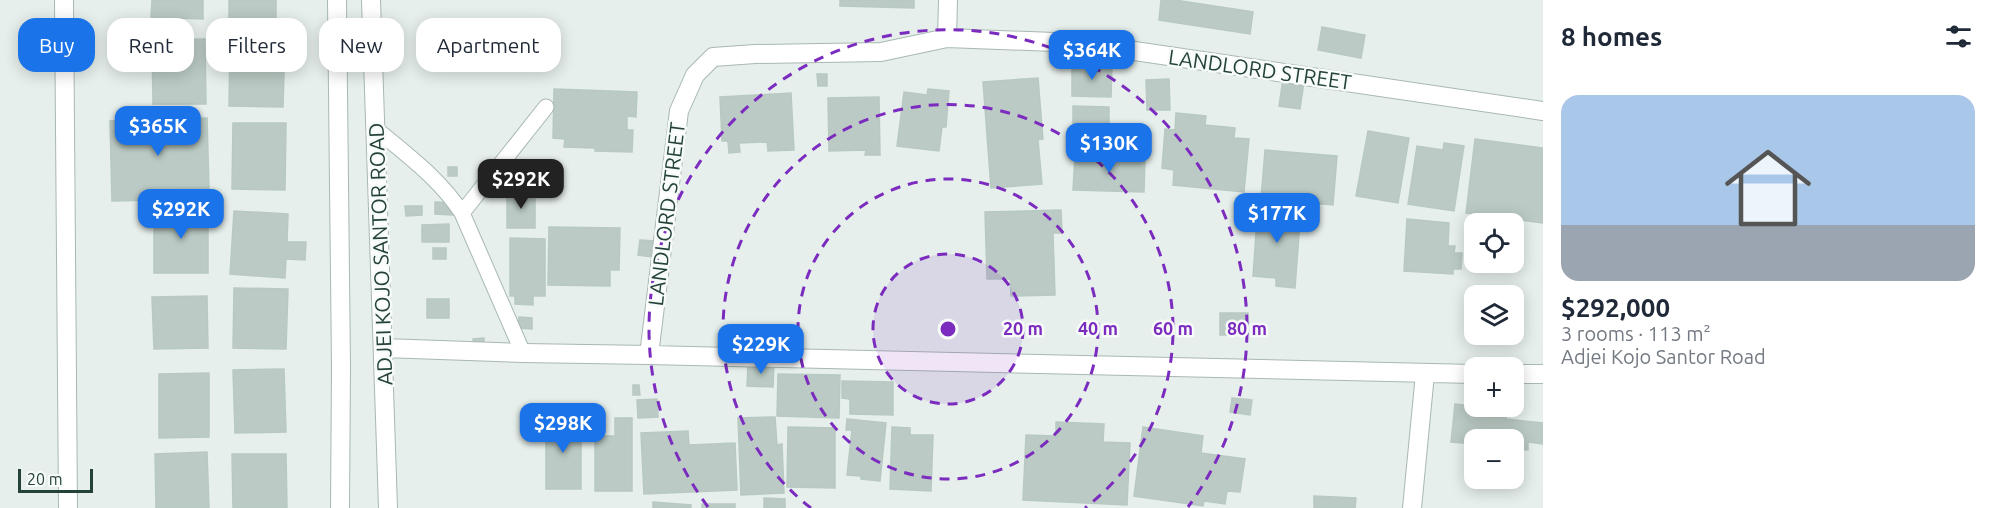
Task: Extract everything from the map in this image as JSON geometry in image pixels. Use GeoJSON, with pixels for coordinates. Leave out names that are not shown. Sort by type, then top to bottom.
{"type":"FeatureCollection","features":[{"type":"Feature","properties":{"kind":"street"},"geometry":{"type":"LineString","coordinates":[[64,0],[68,508]]}},
{"type":"Feature","properties":{"kind":"street"},"geometry":{"type":"LineString","coordinates":[[337,0],[341,367],[340,508]]}},
{"type":"Feature","properties":{"kind":"street","name":"ADJEI KOJO SANTOR ROAD"},"geometry":{"type":"LineString","coordinates":[[371,0],[388,508]]}},
{"type":"Feature","properties":{"kind":"street"},"geometry":{"type":"LineString","coordinates":[[947,38],[948,0]]}},
{"type":"Feature","properties":{"kind":"street","name":"LANDLORD STREET"},"geometry":{"type":"LineString","coordinates":[[649,355],[679,111],[695,75],[713,57],[881,52],[947,38],[1080,43],[1543,111]]}},
{"type":"Feature","properties":{"kind":"street"},"geometry":{"type":"LineString","coordinates":[[384,348],[1464,374]]}},
{"type":"Feature","properties":{"kind":"street"},"geometry":{"type":"LineString","coordinates":[[1412,508],[1425,374]]}},
{"type":"Feature","properties":{"kind":"street"},"geometry":{"type":"LineString","coordinates":[[1524,374],[1543,374]]}},
{"type":"Feature","properties":{"kind":"lane"},"geometry":{"type":"LineString","coordinates":[[462,213],[546,106]]}},
{"type":"Feature","properties":{"kind":"lane"},"geometry":{"type":"LineString","coordinates":[[376,129],[437,180],[462,213],[523,353]]}},
{"type":"Feature","properties":{"kind":"building"},"geometry":{"type":"Polygon","coordinates":[[[152,0],[203,0],[203,19],[151,17],[152,0]]]}},
{"type":"Feature","properties":{"kind":"building"},"geometry":{"type":"Polygon","coordinates":[[[229,0],[276,0],[276,18],[229,18],[229,0]]]}},
{"type":"Feature","properties":{"kind":"building"},"geometry":{"type":"Polygon","coordinates":[[[840,0],[914,0],[914,8],[840,6],[840,0]]]}},
{"type":"Feature","properties":{"kind":"building"},"geometry":{"type":"Polygon","coordinates":[[[1161,0],[1175,0],[1253,12],[1250,34],[1159,20],[1161,0]]]}},
{"type":"Feature","properties":{"kind":"building"},"geometry":{"type":"Polygon","coordinates":[[[1322,27],[1365,35],[1361,58],[1318,50],[1322,27]]]}},
{"type":"Feature","properties":{"kind":"building"},"geometry":{"type":"Polygon","coordinates":[[[194,39],[205,39],[206,104],[153,104],[152,72],[194,72],[194,39]]]}},
{"type":"Feature","properties":{"kind":"building"},"geometry":{"type":"Polygon","coordinates":[[[1072,65],[1112,66],[1111,97],[1072,96],[1072,65]]]}},
{"type":"Feature","properties":{"kind":"building"},"geometry":{"type":"Polygon","coordinates":[[[230,72],[284,72],[283,107],[229,106],[230,72]]]}},
{"type":"Feature","properties":{"kind":"building"},"geometry":{"type":"Polygon","coordinates":[[[817,74],[827,74],[827,86],[818,86],[817,74]]]}},
{"type":"Feature","properties":{"kind":"building"},"geometry":{"type":"Polygon","coordinates":[[[1038,78],[1043,139],[1038,140],[1042,184],[991,188],[983,82],[1038,78]]]}},
{"type":"Feature","properties":{"kind":"building"},"geometry":{"type":"Polygon","coordinates":[[[1169,79],[1170,110],[1147,110],[1146,80],[1169,79]]]}},
{"type":"Feature","properties":{"kind":"building"},"geometry":{"type":"Polygon","coordinates":[[[1283,79],[1304,82],[1300,109],[1279,106],[1283,79]]]}},
{"type":"Feature","properties":{"kind":"building"},"geometry":{"type":"Polygon","coordinates":[[[554,89],[637,92],[636,117],[627,116],[627,130],[633,130],[632,152],[564,147],[565,139],[553,138],[554,89]]]}},
{"type":"Feature","properties":{"kind":"building"},"geometry":{"type":"Polygon","coordinates":[[[928,89],[949,91],[946,127],[942,127],[939,151],[897,146],[904,92],[927,95],[928,89]]]}},
{"type":"Feature","properties":{"kind":"building"},"geometry":{"type":"Polygon","coordinates":[[[791,93],[794,150],[768,151],[767,142],[739,143],[740,152],[729,153],[728,141],[722,141],[720,97],[791,93]]]}},
{"type":"Feature","properties":{"kind":"building"},"geometry":{"type":"Polygon","coordinates":[[[879,97],[880,155],[865,155],[866,150],[829,151],[828,98],[879,97]]]}},
{"type":"Feature","properties":{"kind":"building"},"geometry":{"type":"Polygon","coordinates":[[[1073,106],[1109,107],[1109,147],[1073,146],[1073,106]]]}},
{"type":"Feature","properties":{"kind":"building"},"geometry":{"type":"Polygon","coordinates":[[[1176,113],[1206,116],[1205,125],[1235,128],[1234,138],[1249,139],[1244,192],[1173,185],[1174,170],[1162,168],[1165,129],[1175,130],[1176,113]]]}},
{"type":"Feature","properties":{"kind":"building"},"geometry":{"type":"Polygon","coordinates":[[[207,118],[209,189],[157,190],[157,200],[112,201],[110,121],[207,118]]]}},
{"type":"Feature","properties":{"kind":"building"},"geometry":{"type":"Polygon","coordinates":[[[233,123],[286,123],[285,190],[232,189],[233,123]]]}},
{"type":"Feature","properties":{"kind":"building"},"geometry":{"type":"Polygon","coordinates":[[[1368,131],[1409,138],[1398,203],[1356,196],[1368,131]]]}},
{"type":"Feature","properties":{"kind":"building"},"geometry":{"type":"Polygon","coordinates":[[[1475,139],[1543,148],[1543,223],[1524,221],[1524,213],[1466,213],[1475,139]]]}},
{"type":"Feature","properties":{"kind":"building"},"geometry":{"type":"Polygon","coordinates":[[[1444,143],[1464,146],[1454,211],[1408,204],[1417,146],[1443,150],[1444,143]]]}},
{"type":"Feature","properties":{"kind":"building"},"geometry":{"type":"Polygon","coordinates":[[[1265,150],[1337,156],[1333,205],[1261,199],[1265,150]]]}},
{"type":"Feature","properties":{"kind":"building"},"geometry":{"type":"Polygon","coordinates":[[[1075,156],[1145,159],[1144,192],[1073,190],[1075,156]]]}},
{"type":"Feature","properties":{"kind":"building"},"geometry":{"type":"Polygon","coordinates":[[[448,167],[457,167],[457,176],[448,176],[448,167]]]}},
{"type":"Feature","properties":{"kind":"building"},"geometry":{"type":"Polygon","coordinates":[[[507,193],[535,193],[535,228],[507,228],[507,193]]]}},
{"type":"Feature","properties":{"kind":"building"},"geometry":{"type":"Polygon","coordinates":[[[435,202],[454,203],[453,215],[435,214],[435,202]]]}},
{"type":"Feature","properties":{"kind":"building"},"geometry":{"type":"Polygon","coordinates":[[[1258,204],[1301,208],[1295,288],[1276,286],[1276,278],[1253,276],[1258,204]]]}},
{"type":"Feature","properties":{"kind":"building"},"geometry":{"type":"Polygon","coordinates":[[[405,206],[422,206],[422,215],[406,216],[405,206]]]}},
{"type":"Feature","properties":{"kind":"building"},"geometry":{"type":"Polygon","coordinates":[[[154,208],[208,208],[208,273],[154,273],[154,208]]]}},
{"type":"Feature","properties":{"kind":"building"},"geometry":{"type":"Polygon","coordinates":[[[1061,210],[1062,233],[1053,233],[1055,295],[1011,296],[1010,279],[987,279],[985,212],[1061,210]]]}},
{"type":"Feature","properties":{"kind":"building"},"geometry":{"type":"Polygon","coordinates":[[[234,211],[288,214],[287,242],[306,242],[305,260],[286,259],[285,278],[230,274],[234,211]]]}},
{"type":"Feature","properties":{"kind":"building"},"geometry":{"type":"Polygon","coordinates":[[[1407,219],[1449,223],[1448,246],[1455,246],[1454,253],[1462,253],[1461,269],[1453,269],[1453,274],[1404,271],[1407,219]]]}},
{"type":"Feature","properties":{"kind":"building"},"geometry":{"type":"Polygon","coordinates":[[[449,224],[449,242],[422,242],[422,225],[449,224]]]}},
{"type":"Feature","properties":{"kind":"building"},"geometry":{"type":"Polygon","coordinates":[[[549,227],[620,228],[619,270],[610,270],[610,286],[548,285],[549,227]]]}},
{"type":"Feature","properties":{"kind":"building"},"geometry":{"type":"Polygon","coordinates":[[[510,238],[545,239],[545,296],[533,296],[533,305],[515,304],[515,296],[510,296],[510,238]]]}},
{"type":"Feature","properties":{"kind":"building"},"geometry":{"type":"Polygon","coordinates":[[[640,240],[655,241],[653,257],[638,255],[640,240]]]}},
{"type":"Feature","properties":{"kind":"building"},"geometry":{"type":"Polygon","coordinates":[[[433,248],[446,248],[446,259],[433,259],[433,248]]]}},
{"type":"Feature","properties":{"kind":"building"},"geometry":{"type":"Polygon","coordinates":[[[234,288],[288,289],[286,349],[233,348],[234,288]]]}},
{"type":"Feature","properties":{"kind":"building"},"geometry":{"type":"Polygon","coordinates":[[[207,296],[208,348],[154,349],[152,297],[207,296]]]}},
{"type":"Feature","properties":{"kind":"building"},"geometry":{"type":"Polygon","coordinates":[[[427,299],[449,299],[449,318],[427,318],[427,299]]]}},
{"type":"Feature","properties":{"kind":"building"},"geometry":{"type":"Polygon","coordinates":[[[1220,313],[1248,313],[1248,335],[1220,335],[1220,313]]]}},
{"type":"Feature","properties":{"kind":"building"},"geometry":{"type":"Polygon","coordinates":[[[519,317],[532,318],[532,329],[518,328],[519,317]]]}},
{"type":"Feature","properties":{"kind":"building"},"geometry":{"type":"Polygon","coordinates":[[[484,338],[484,347],[474,348],[473,339],[484,338]]]}},
{"type":"Feature","properties":{"kind":"building"},"geometry":{"type":"Polygon","coordinates":[[[748,363],[774,363],[773,387],[747,386],[748,363]]]}},
{"type":"Feature","properties":{"kind":"building"},"geometry":{"type":"Polygon","coordinates":[[[284,369],[286,432],[235,433],[233,370],[284,369]]]}},
{"type":"Feature","properties":{"kind":"building"},"geometry":{"type":"Polygon","coordinates":[[[209,373],[209,437],[159,438],[159,374],[209,373]]]}},
{"type":"Feature","properties":{"kind":"building"},"geometry":{"type":"Polygon","coordinates":[[[778,374],[840,375],[839,418],[777,416],[778,374]]]}},
{"type":"Feature","properties":{"kind":"building"},"geometry":{"type":"Polygon","coordinates":[[[842,381],[893,382],[893,415],[850,414],[850,399],[842,398],[842,381]]]}},
{"type":"Feature","properties":{"kind":"building"},"geometry":{"type":"Polygon","coordinates":[[[633,385],[639,385],[640,395],[633,395],[633,385]]]}},
{"type":"Feature","properties":{"kind":"building"},"geometry":{"type":"Polygon","coordinates":[[[1232,398],[1252,400],[1250,415],[1230,412],[1232,398]]]}},
{"type":"Feature","properties":{"kind":"building"},"geometry":{"type":"Polygon","coordinates":[[[657,399],[658,417],[638,418],[637,400],[657,399]]]}},
{"type":"Feature","properties":{"kind":"building"},"geometry":{"type":"Polygon","coordinates":[[[1455,404],[1464,405],[1464,417],[1506,417],[1506,419],[1543,423],[1543,444],[1528,442],[1528,450],[1524,450],[1524,429],[1464,429],[1464,443],[1451,442],[1455,404]]]}},
{"type":"Feature","properties":{"kind":"building"},"geometry":{"type":"Polygon","coordinates":[[[775,417],[777,445],[782,444],[784,493],[741,495],[738,418],[775,417]]]}},
{"type":"Feature","properties":{"kind":"building"},"geometry":{"type":"Polygon","coordinates":[[[546,418],[581,419],[581,489],[546,489],[546,418]]]}},
{"type":"Feature","properties":{"kind":"building"},"geometry":{"type":"Polygon","coordinates":[[[615,418],[632,418],[632,491],[595,491],[595,436],[615,436],[615,418]]]}},
{"type":"Feature","properties":{"kind":"building"},"geometry":{"type":"Polygon","coordinates":[[[847,419],[886,423],[880,481],[847,475],[852,430],[846,430],[847,419]]]}},
{"type":"Feature","properties":{"kind":"building"},"geometry":{"type":"Polygon","coordinates":[[[1056,422],[1104,424],[1103,442],[1130,443],[1127,505],[1023,500],[1026,435],[1056,436],[1056,422]]]}},
{"type":"Feature","properties":{"kind":"building"},"geometry":{"type":"Polygon","coordinates":[[[788,427],[835,428],[835,488],[787,487],[788,427]]]}},
{"type":"Feature","properties":{"kind":"building"},"geometry":{"type":"Polygon","coordinates":[[[892,427],[910,428],[910,435],[933,435],[931,491],[890,489],[892,427]]]}},
{"type":"Feature","properties":{"kind":"building"},"geometry":{"type":"Polygon","coordinates":[[[1143,427],[1203,436],[1201,453],[1245,459],[1240,492],[1227,491],[1225,504],[1204,501],[1203,506],[1134,496],[1143,427]]]}},
{"type":"Feature","properties":{"kind":"building"},"geometry":{"type":"Polygon","coordinates":[[[688,431],[689,445],[735,443],[737,490],[644,494],[641,433],[688,431]]]}},
{"type":"Feature","properties":{"kind":"building"},"geometry":{"type":"Polygon","coordinates":[[[207,452],[209,508],[156,508],[155,454],[207,452]]]}},
{"type":"Feature","properties":{"kind":"building"},"geometry":{"type":"Polygon","coordinates":[[[232,454],[286,454],[287,508],[233,508],[232,454]]]}},
{"type":"Feature","properties":{"kind":"building"},"geometry":{"type":"Polygon","coordinates":[[[1314,496],[1356,498],[1355,508],[1314,508],[1314,496]]]}},
{"type":"Feature","properties":{"kind":"building"},"geometry":{"type":"Polygon","coordinates":[[[764,498],[785,499],[785,508],[764,508],[764,498]]]}},
{"type":"Feature","properties":{"kind":"building"},"geometry":{"type":"Polygon","coordinates":[[[653,502],[691,505],[691,508],[653,508],[653,502]]]}},
{"type":"Feature","properties":{"kind":"building"},"geometry":{"type":"Polygon","coordinates":[[[702,504],[735,504],[735,508],[702,508],[702,504]]]}}]}
